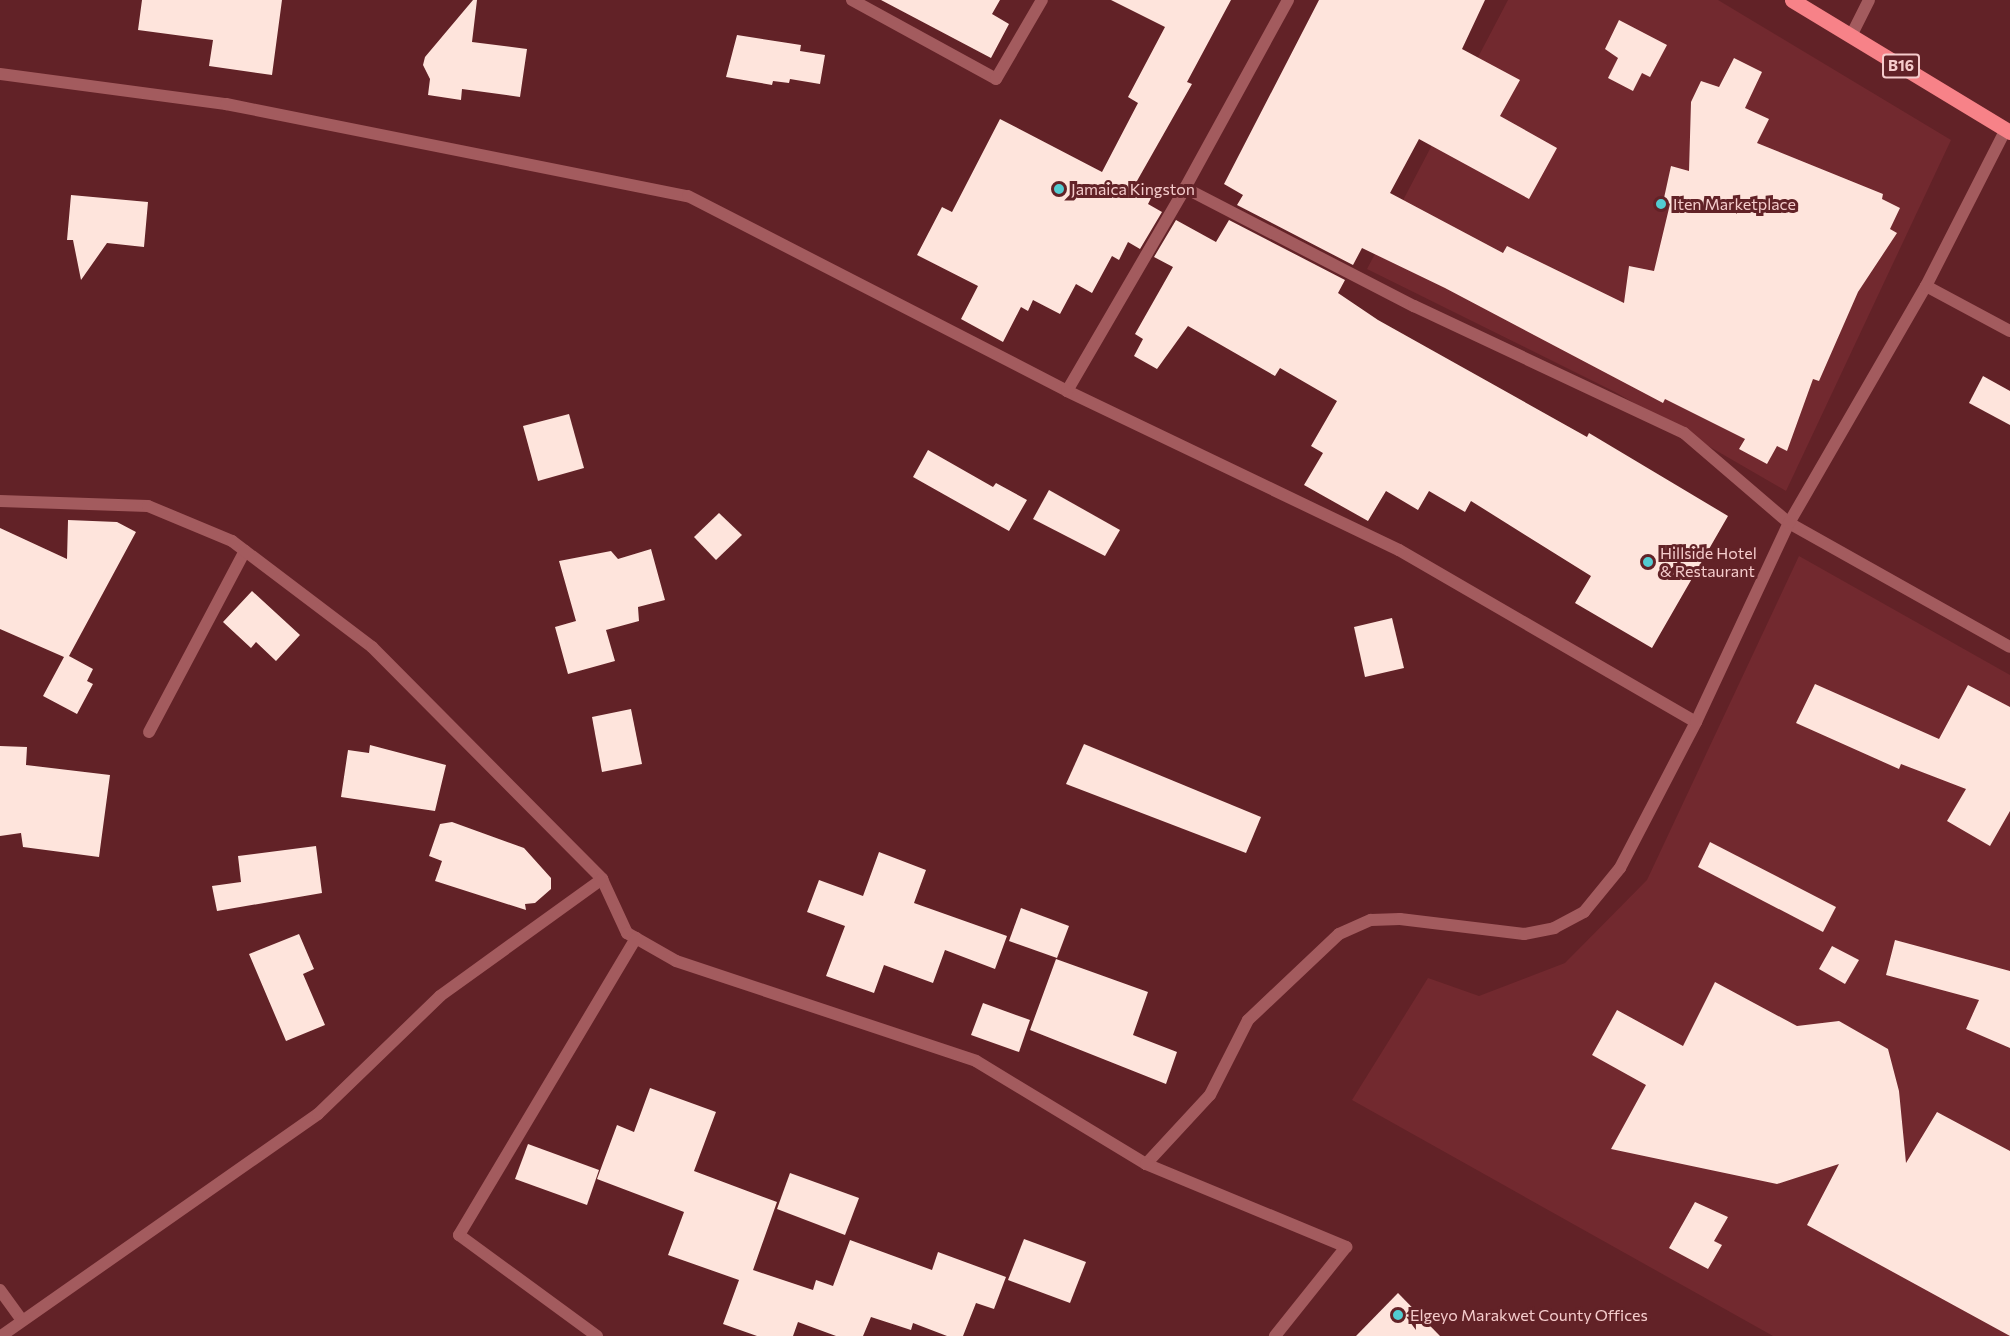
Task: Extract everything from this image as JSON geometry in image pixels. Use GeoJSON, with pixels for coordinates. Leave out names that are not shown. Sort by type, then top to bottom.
{"type":"FeatureCollection","features":[{"type":"Feature","properties":{"kind":"main road","name":"B16"},"geometry":{"type":"LineString","coordinates":[[1792,0],[2008,130]]}},
{"type":"Feature","properties":{"kind":"street"},"geometry":{"type":"LineString","coordinates":[[852,0],[996,79],[1042,0]]}},
{"type":"Feature","properties":{"kind":"street"},"geometry":{"type":"LineString","coordinates":[[1067,391],[1185,188],[1288,0]]}},
{"type":"Feature","properties":{"kind":"street"},"geometry":{"type":"LineString","coordinates":[[1851,36],[1869,0]]}},
{"type":"Feature","properties":{"kind":"street"},"geometry":{"type":"LineString","coordinates":[[0,74],[226,104],[688,196],[1067,391],[1399,549],[1696,722]]}},
{"type":"Feature","properties":{"kind":"street"},"geometry":{"type":"LineString","coordinates":[[1146,1164],[1210,1095],[1248,1020],[1339,934],[1371,920],[1400,920],[1524,934],[1554,928],[1584,912],[1620,868],[1696,722],[1789,523],[1926,286],[2008,130]]}},
{"type":"Feature","properties":{"kind":"street"},"geometry":{"type":"LineString","coordinates":[[1185,188],[1414,306],[1684,433],[1789,523],[2010,647]]}},
{"type":"Feature","properties":{"kind":"street"},"geometry":{"type":"LineString","coordinates":[[1926,286],[2010,331]]}},
{"type":"Feature","properties":{"kind":"street"},"geometry":{"type":"LineString","coordinates":[[0,501],[148,506],[213,530],[245,551],[372,647],[602,879],[627,933],[676,961],[976,1061],[1146,1164],[1346,1247],[1275,1336]]}},
{"type":"Feature","properties":{"kind":"street"},"geometry":{"type":"LineString","coordinates":[[149,732],[245,551]]}},
{"type":"Feature","properties":{"kind":"street"},"geometry":{"type":"LineString","coordinates":[[2,1336],[318,1114],[440,996],[602,879]]}},
{"type":"Feature","properties":{"kind":"street"},"geometry":{"type":"LineString","coordinates":[[597,1336],[459,1235],[636,938]]}},
{"type":"Feature","properties":{"kind":"street"},"geometry":{"type":"LineString","coordinates":[[0,1290],[22,1320]]}},
{"type":"Feature","properties":{"kind":"shaded area","name":"Iten Marketplace"},"geometry":{"type":"Polygon","coordinates":[[[1508,0],[1718,0],[1951,140],[1786,491],[1615,392],[1367,269],[1508,0]]]}},
{"type":"Feature","properties":{"kind":"shaded area"},"geometry":{"type":"Polygon","coordinates":[[[1799,556],[2010,675],[2010,1336],[1773,1336],[1352,1100],[1428,978],[1479,996],[1565,963],[1647,880],[1799,556]]]}},
{"type":"Feature","properties":{"kind":"building"},"geometry":{"type":"Polygon","coordinates":[[[142,0],[282,0],[272,75],[209,66],[213,40],[138,30],[142,0]]]}},
{"type":"Feature","properties":{"kind":"building"},"geometry":{"type":"Polygon","coordinates":[[[473,0],[477,0],[472,42],[527,49],[520,97],[462,89],[461,100],[428,95],[430,79],[423,65],[425,57],[473,0]]]}},
{"type":"Feature","properties":{"kind":"building"},"geometry":{"type":"Polygon","coordinates":[[[881,0],[1000,0],[992,14],[1009,24],[991,58],[881,0]]]}},
{"type":"Feature","properties":{"kind":"building"},"geometry":{"type":"Polygon","coordinates":[[[1111,0],[1231,0],[1187,82],[1192,84],[1133,188],[1151,198],[1148,204],[1162,212],[1140,249],[1128,242],[1119,260],[1112,256],[1092,293],[1076,284],[1060,314],[1033,300],[1028,311],[1021,307],[1003,342],[961,319],[978,286],[917,255],[942,207],[952,212],[1000,119],[1102,172],[1138,103],[1128,97],[1165,27],[1111,0]]]}},
{"type":"Feature","properties":{"kind":"building"},"geometry":{"type":"Polygon","coordinates":[[[1319,0],[1485,0],[1462,49],[1520,80],[1500,116],[1557,148],[1529,199],[1419,139],[1390,193],[1503,253],[1507,246],[1624,303],[1629,266],[1654,271],[1670,204],[1664,198],[1671,166],[1689,171],[1691,102],[1701,81],[1719,87],[1734,58],[1762,72],[1745,108],[1769,119],[1757,143],[1883,194],[1882,199],[1900,208],[1890,229],[1897,233],[1858,292],[1819,381],[1813,379],[1787,451],[1777,446],[1767,464],[1739,449],[1745,439],[1665,399],[1663,403],[1445,288],[1362,248],[1353,265],[1237,205],[1243,195],[1224,184],[1319,0]]]}},
{"type":"Feature","properties":{"kind":"building"},"geometry":{"type":"Polygon","coordinates":[[[1619,20],[1667,45],[1650,77],[1642,73],[1633,91],[1608,78],[1618,58],[1605,49],[1619,20]]]}},
{"type":"Feature","properties":{"kind":"building"},"geometry":{"type":"Polygon","coordinates":[[[737,35],[801,45],[800,51],[825,55],[820,84],[790,79],[789,83],[773,81],[772,85],[726,77],[737,35]]]}},
{"type":"Feature","properties":{"kind":"building"},"geometry":{"type":"Polygon","coordinates":[[[71,195],[148,202],[144,247],[107,243],[81,280],[73,240],[67,240],[71,195]]]}},
{"type":"Feature","properties":{"kind":"building"},"geometry":{"type":"Polygon","coordinates":[[[1176,220],[1216,242],[1229,220],[1345,280],[1338,293],[1378,320],[1587,437],[1589,433],[1728,516],[1652,648],[1575,603],[1591,576],[1471,501],[1465,512],[1429,491],[1418,510],[1386,491],[1368,521],[1304,485],[1323,453],[1311,446],[1337,401],[1280,368],[1275,376],[1188,326],[1157,369],[1134,356],[1143,339],[1135,334],[1173,267],[1154,257],[1176,220]]]}},
{"type":"Feature","properties":{"kind":"building"},"geometry":{"type":"Polygon","coordinates":[[[1983,376],[2010,391],[2010,425],[1969,403],[1983,376]]]}},
{"type":"Feature","properties":{"kind":"building"},"geometry":{"type":"Polygon","coordinates":[[[569,414],[584,468],[538,481],[523,426],[569,414]]]}},
{"type":"Feature","properties":{"kind":"building"},"geometry":{"type":"Polygon","coordinates":[[[928,450],[993,487],[996,483],[1027,500],[1009,531],[913,477],[928,450]]]}},
{"type":"Feature","properties":{"kind":"building"},"geometry":{"type":"Polygon","coordinates":[[[1049,490],[1120,530],[1105,556],[1033,519],[1049,490]]]}},
{"type":"Feature","properties":{"kind":"building"},"geometry":{"type":"Polygon","coordinates":[[[719,513],[742,535],[716,560],[694,537],[719,513]]]}},
{"type":"Feature","properties":{"kind":"building"},"geometry":{"type":"Polygon","coordinates":[[[68,520],[117,522],[136,532],[69,656],[93,669],[87,681],[93,684],[77,714],[43,696],[64,657],[0,629],[0,528],[67,559],[68,520]]]}},
{"type":"Feature","properties":{"kind":"building"},"geometry":{"type":"Polygon","coordinates":[[[651,549],[665,600],[638,607],[639,621],[606,630],[615,661],[568,674],[555,627],[576,621],[559,561],[611,551],[618,559],[651,549]]]}},
{"type":"Feature","properties":{"kind":"building"},"geometry":{"type":"Polygon","coordinates":[[[252,591],[300,635],[276,661],[256,642],[251,648],[223,622],[252,591]]]}},
{"type":"Feature","properties":{"kind":"building"},"geometry":{"type":"Polygon","coordinates":[[[1392,618],[1404,668],[1365,677],[1354,627],[1392,618]]]}},
{"type":"Feature","properties":{"kind":"building"},"geometry":{"type":"Polygon","coordinates":[[[1815,684],[1939,739],[1968,685],[2010,707],[2010,811],[1990,846],[1947,821],[1966,789],[1901,764],[1899,769],[1796,723],[1815,684]]]}},
{"type":"Feature","properties":{"kind":"building"},"geometry":{"type":"Polygon","coordinates":[[[631,709],[642,764],[602,772],[592,717],[631,709]]]}},
{"type":"Feature","properties":{"kind":"building"},"geometry":{"type":"Polygon","coordinates":[[[1084,744],[1261,817],[1246,853],[1066,784],[1084,744]]]}},
{"type":"Feature","properties":{"kind":"building"},"geometry":{"type":"Polygon","coordinates":[[[370,745],[446,765],[435,811],[341,797],[348,750],[369,753],[370,745]]]}},
{"type":"Feature","properties":{"kind":"building"},"geometry":{"type":"Polygon","coordinates":[[[0,746],[27,747],[26,765],[110,775],[99,857],[23,847],[21,833],[0,836],[0,746]]]}},
{"type":"Feature","properties":{"kind":"building"},"geometry":{"type":"Polygon","coordinates":[[[452,822],[524,848],[551,878],[551,889],[535,903],[525,904],[526,910],[435,881],[442,861],[429,856],[440,824],[452,822]]]}},
{"type":"Feature","properties":{"kind":"building"},"geometry":{"type":"Polygon","coordinates":[[[1710,842],[1836,907],[1823,932],[1698,867],[1710,842]]]}},
{"type":"Feature","properties":{"kind":"building"},"geometry":{"type":"Polygon","coordinates":[[[316,846],[322,893],[217,911],[212,886],[241,882],[238,856],[316,846]]]}},
{"type":"Feature","properties":{"kind":"building"},"geometry":{"type":"Polygon","coordinates":[[[879,852],[926,870],[914,903],[1007,936],[995,969],[945,950],[933,983],[884,965],[874,993],[826,976],[845,926],[807,912],[819,880],[863,896],[879,852]]]}},
{"type":"Feature","properties":{"kind":"building"},"geometry":{"type":"Polygon","coordinates":[[[1021,908],[1069,926],[1057,958],[1009,941],[1021,908]]]}},
{"type":"Feature","properties":{"kind":"building"},"geometry":{"type":"Polygon","coordinates":[[[299,934],[314,969],[303,974],[325,1025],[286,1041],[249,954],[299,934]]]}},
{"type":"Feature","properties":{"kind":"building"},"geometry":{"type":"Polygon","coordinates":[[[1895,940],[2010,971],[2010,1048],[1966,1029],[1979,1000],[1886,975],[1895,940]]]}},
{"type":"Feature","properties":{"kind":"building"},"geometry":{"type":"Polygon","coordinates":[[[1832,946],[1859,960],[1845,984],[1819,969],[1832,946]]]}},
{"type":"Feature","properties":{"kind":"building"},"geometry":{"type":"Polygon","coordinates":[[[1056,959],[1148,992],[1133,1035],[1177,1052],[1166,1084],[1030,1030],[1056,959]]]}},
{"type":"Feature","properties":{"kind":"building"},"geometry":{"type":"Polygon","coordinates":[[[1715,982],[1797,1026],[1839,1021],[1888,1049],[1899,1091],[1906,1163],[1937,1112],[2010,1151],[2010,1336],[1807,1225],[1839,1164],[1777,1184],[1611,1149],[1646,1085],[1592,1055],[1617,1010],[1683,1046],[1715,982]]]}},
{"type":"Feature","properties":{"kind":"building"},"geometry":{"type":"Polygon","coordinates":[[[983,1003],[1030,1020],[1019,1052],[971,1035],[983,1003]]]}},
{"type":"Feature","properties":{"kind":"building"},"geometry":{"type":"Polygon","coordinates":[[[650,1088],[716,1112],[694,1171],[777,1202],[753,1270],[813,1290],[816,1280],[833,1286],[850,1240],[932,1270],[938,1252],[1006,1277],[994,1309],[976,1303],[963,1336],[947,1336],[913,1323],[911,1330],[871,1317],[863,1336],[836,1336],[798,1322],[793,1336],[757,1336],[723,1324],[739,1280],[668,1255],[684,1212],[597,1179],[617,1125],[634,1132],[650,1088]]]}},
{"type":"Feature","properties":{"kind":"building"},"geometry":{"type":"Polygon","coordinates":[[[528,1144],[599,1170],[587,1205],[515,1179],[528,1144]]]}},
{"type":"Feature","properties":{"kind":"building"},"geometry":{"type":"Polygon","coordinates":[[[790,1173],[859,1198],[845,1235],[777,1209],[790,1173]]]}},
{"type":"Feature","properties":{"kind":"building"},"geometry":{"type":"Polygon","coordinates":[[[1695,1202],[1728,1217],[1714,1241],[1722,1245],[1708,1269],[1669,1248],[1695,1202]]]}},
{"type":"Feature","properties":{"kind":"building"},"geometry":{"type":"Polygon","coordinates":[[[1024,1239],[1086,1262],[1070,1303],[1008,1280],[1024,1239]]]}},
{"type":"Feature","properties":{"kind":"building","name":"Elgeyo Marakwet County Offices"},"geometry":{"type":"Polygon","coordinates":[[[1398,1293],[1440,1336],[1356,1336],[1398,1293]]]}},
{"type":"Feature","properties":{"kind":"place","name":"Jamaica Kingston"},"geometry":{"type":"Point","coordinates":[1059,189]}},
{"type":"Feature","properties":{"kind":"place","name":"Iten Marketplace"},"geometry":{"type":"Point","coordinates":[1661,204]}},
{"type":"Feature","properties":{"kind":"place","name":"Hillside Hotel & Restaurant"},"geometry":{"type":"Point","coordinates":[1648,562]}},
{"type":"Feature","properties":{"kind":"place","name":"Elgeyo Marakwet County Offices"},"geometry":{"type":"Point","coordinates":[1398,1315]}}]}
